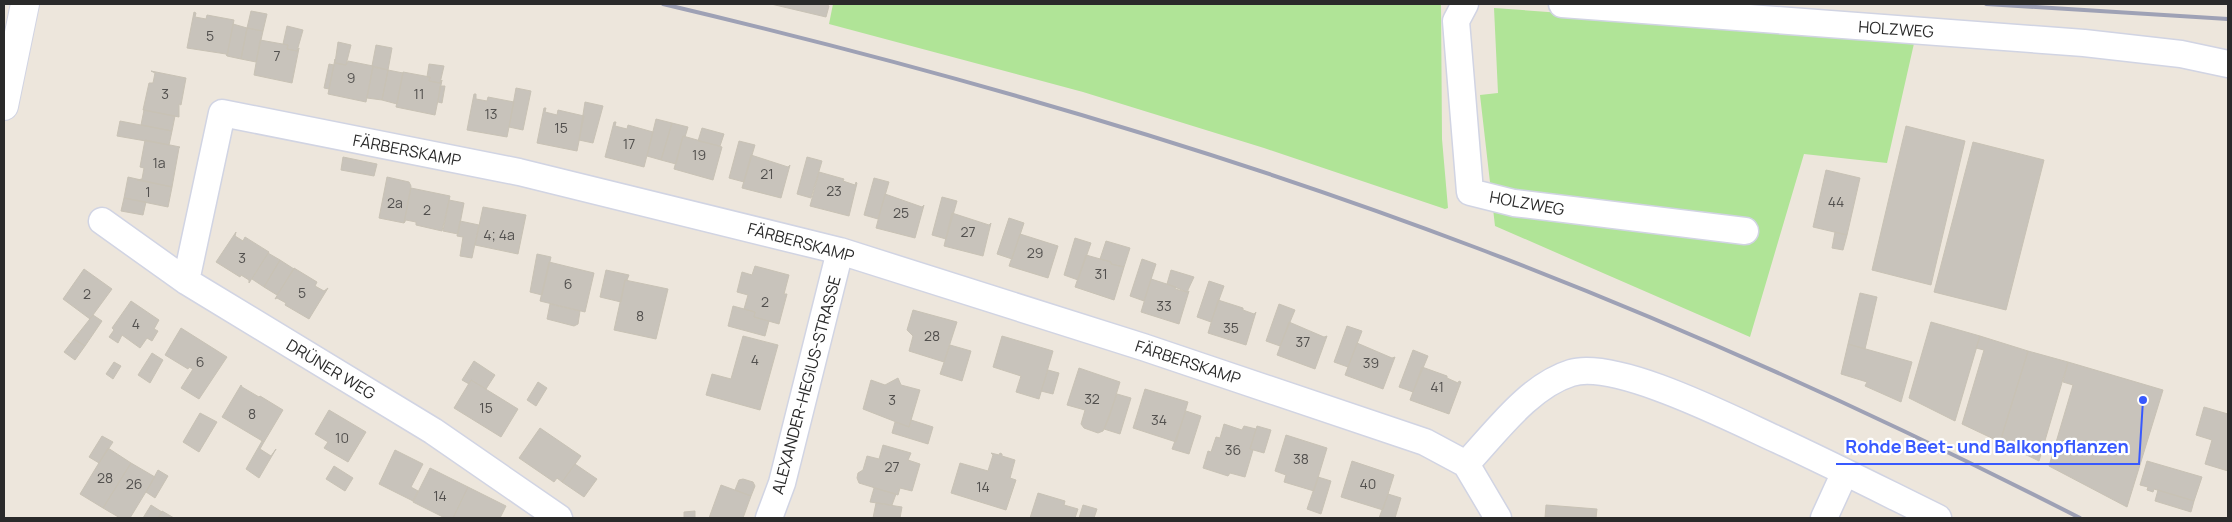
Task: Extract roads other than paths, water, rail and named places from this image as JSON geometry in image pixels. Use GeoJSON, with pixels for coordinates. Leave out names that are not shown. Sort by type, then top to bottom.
{"type":"FeatureCollection","features":[{"type":"Feature","properties":{"kind":"street"},"geometry":{"type":"LineString","coordinates":[[4,106],[25,4]]}},
{"type":"Feature","properties":{"kind":"street","name":"HOLZWEG"},"geometry":{"type":"LineString","coordinates":[[1465,4],[1456,21],[1470,192],[1514,203],[1744,231]]}},
{"type":"Feature","properties":{"kind":"street","name":"HOLZWEG"},"geometry":{"type":"LineString","coordinates":[[1562,4],[2084,43],[2181,54],[2228,64]]}},
{"type":"Feature","properties":{"kind":"street","name":"FÄRBERSKAMP"},"geometry":{"type":"LineString","coordinates":[[186,281],[222,113],[519,172],[840,251],[1143,347],[1425,442],[1466,464]]}},
{"type":"Feature","properties":{"kind":"street","name":"DRÜNER WEG"},"geometry":{"type":"LineString","coordinates":[[102,221],[186,281],[433,431],[559,518]]}},
{"type":"Feature","properties":{"kind":"street","name":"ALEXANDER-HEGIUS-STRASSE"},"geometry":{"type":"LineString","coordinates":[[769,518],[782,483],[840,251]]}},
{"type":"Feature","properties":{"kind":"street"},"geometry":{"type":"LineString","coordinates":[[1498,518],[1466,464],[1526,400],[1544,386],[1573,372],[1588,371],[1641,381],[1683,398],[1845,472],[1938,518]]}},
{"type":"Feature","properties":{"kind":"street"},"geometry":{"type":"LineString","coordinates":[[1824,518],[1845,472]]}},
{"type":"Feature","properties":{"kind":"railway"},"geometry":{"type":"LineString","coordinates":[[663,4],[869,55],[1074,112],[1277,176],[1377,211],[1554,278],[1707,341],[1857,409],[2080,518]]}},
{"type":"Feature","properties":{"kind":"railway"},"geometry":{"type":"LineString","coordinates":[[1986,4],[2228,19]]}},
{"type":"Feature","properties":{"kind":"place","name":"Rohde Beet- und Balkonpflanzen"},"geometry":{"type":"Point","coordinates":[2143,400]}}]}
